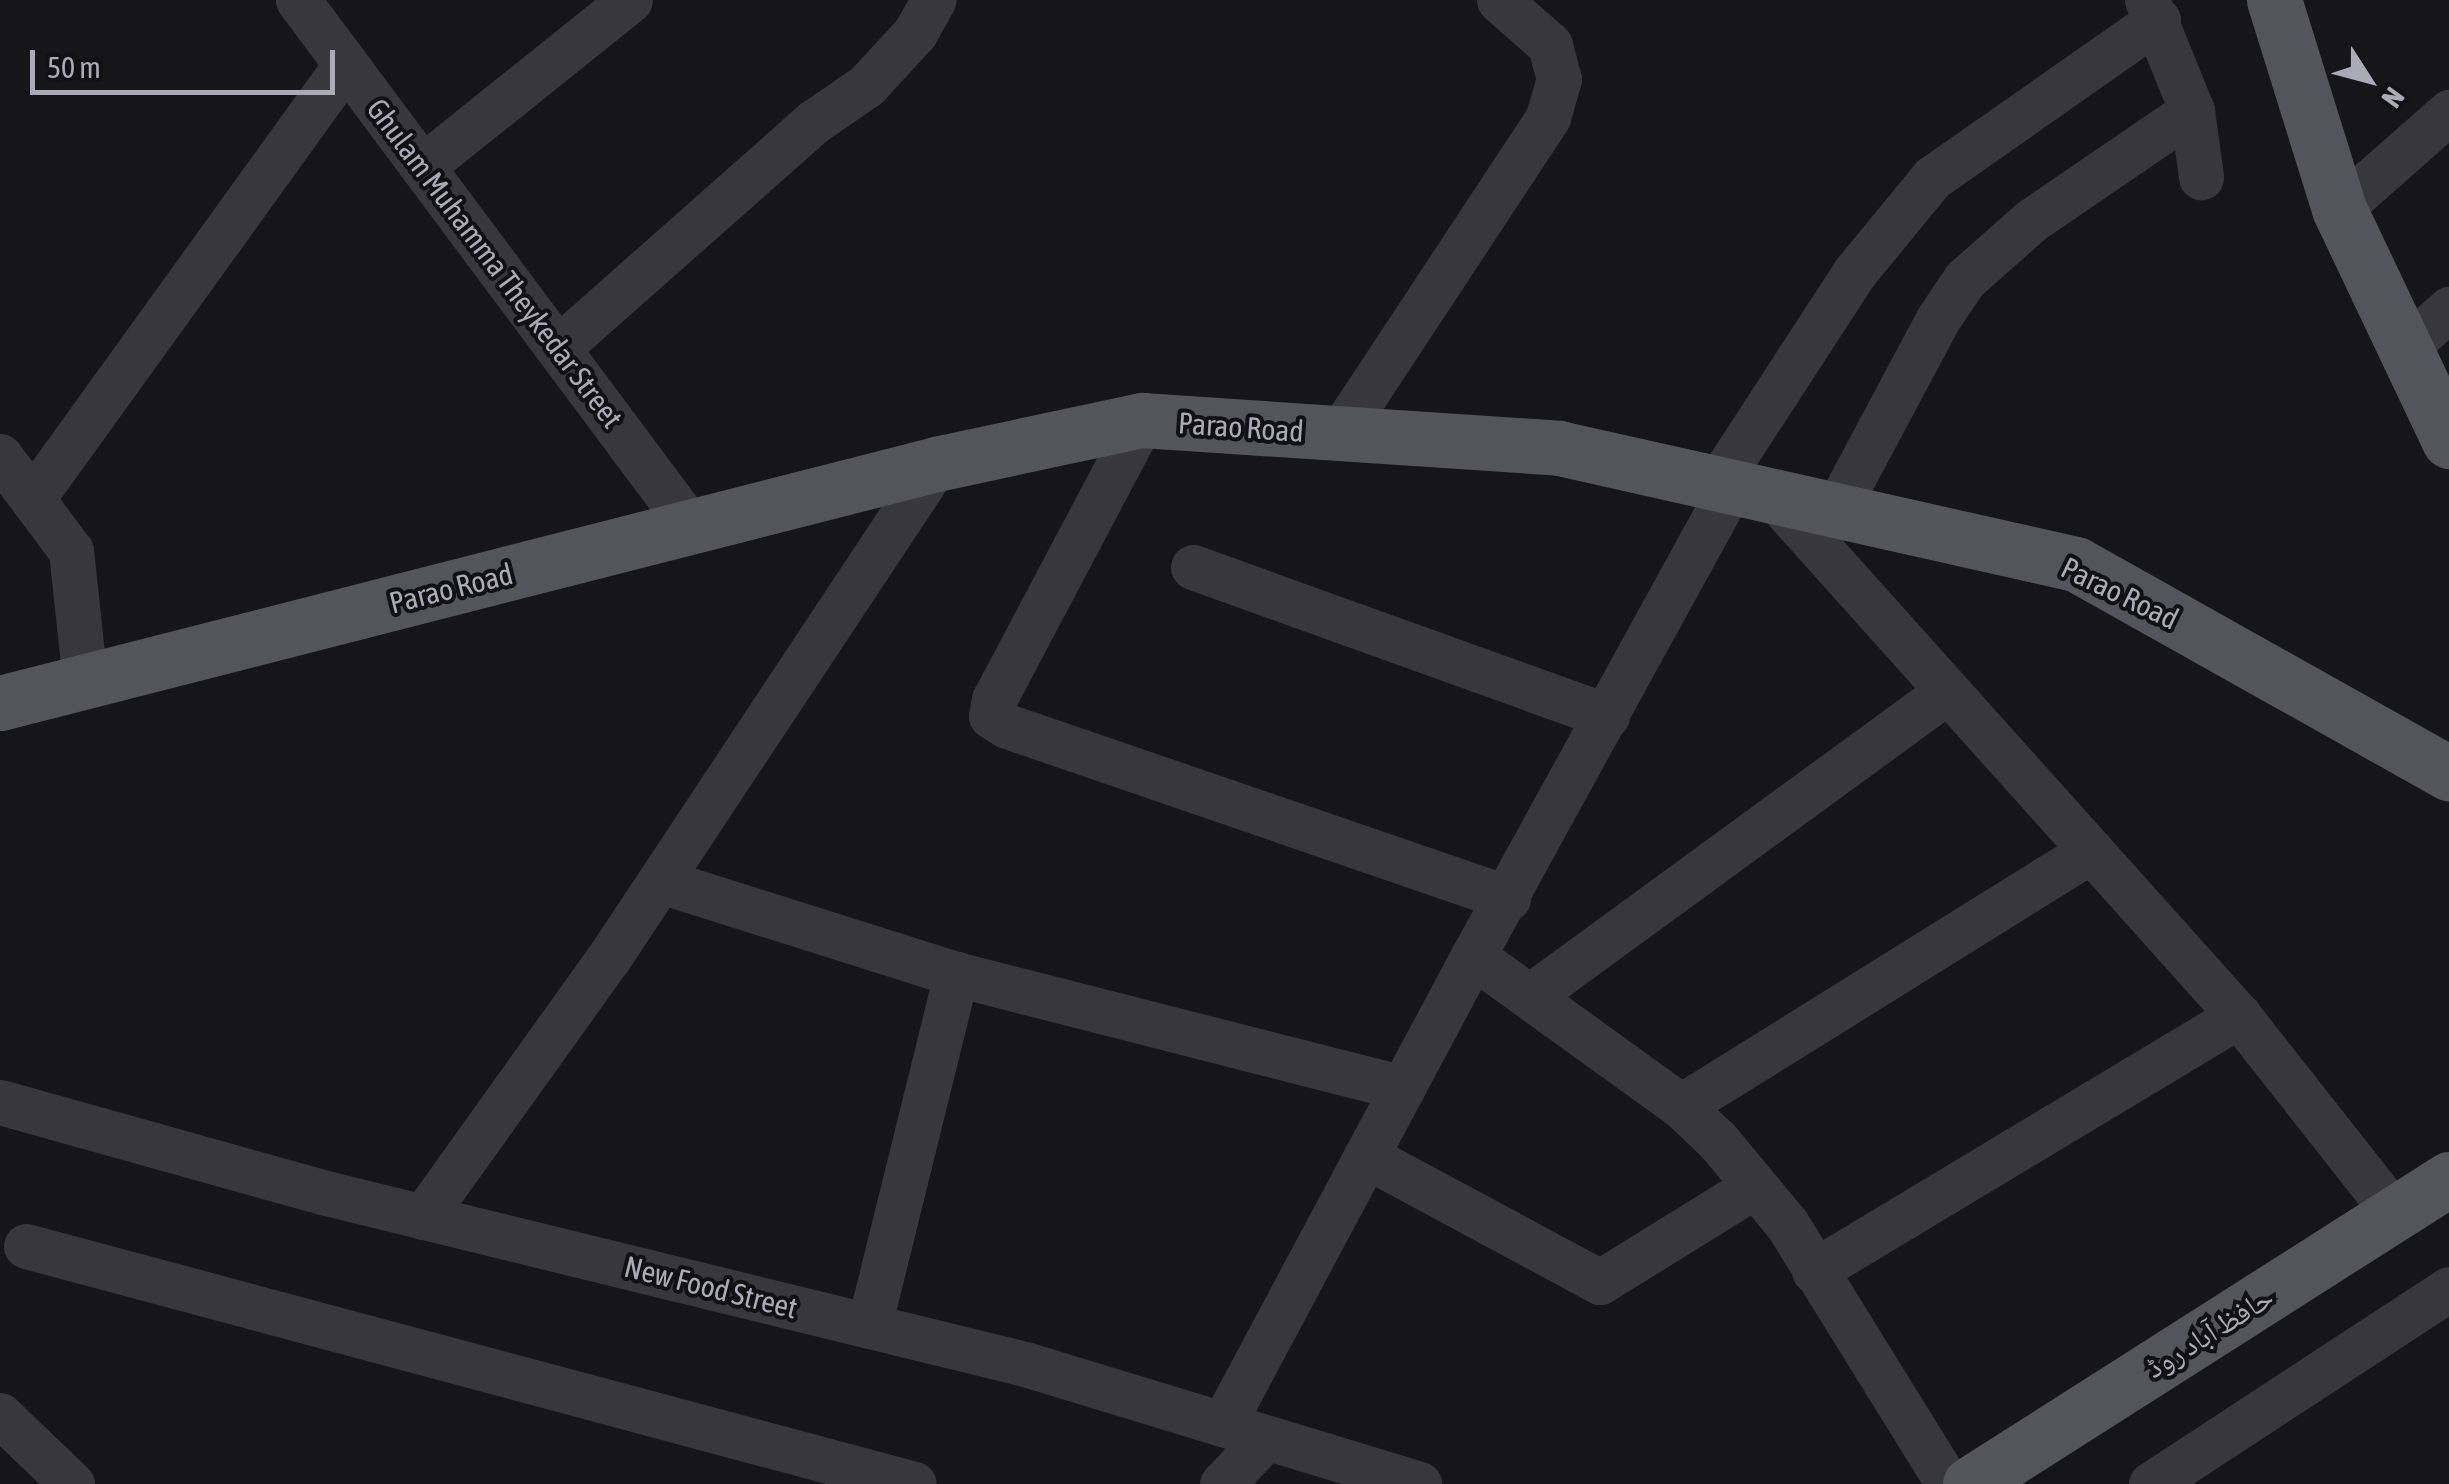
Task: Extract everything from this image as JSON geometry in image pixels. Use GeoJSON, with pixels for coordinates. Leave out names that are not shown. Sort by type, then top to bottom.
{"type":"FeatureCollection","features":[{"type":"Feature","properties":{"kind":"main road"},"geometry":{"type":"LineString","coordinates":[[2274,0],[2339,209],[2449,441]]}},
{"type":"Feature","properties":{"kind":"main road","name":"Parao Road"},"geometry":{"type":"LineString","coordinates":[[0,703],[936,464],[1142,420],[1559,448],[2076,564],[2449,772]]}},
{"type":"Feature","properties":{"kind":"main road","name":"حافظ آباد روڈ"},"geometry":{"type":"LineString","coordinates":[[1970,1484],[2449,1179]]}},
{"type":"Feature","properties":{"kind":"street","name":"Ghulam Muhamma Theykedar Street"},"geometry":{"type":"LineString","coordinates":[[298,0],[690,527]]}},
{"type":"Feature","properties":{"kind":"street"},"geometry":{"type":"LineString","coordinates":[[423,166],[630,0]]}},
{"type":"Feature","properties":{"kind":"street"},"geometry":{"type":"LineString","coordinates":[[558,348],[815,121],[867,85],[915,32],[933,0]]}},
{"type":"Feature","properties":{"kind":"street"},"geometry":{"type":"LineString","coordinates":[[1340,433],[1548,117],[1559,78],[1550,45],[1499,0]]}},
{"type":"Feature","properties":{"kind":"street"},"geometry":{"type":"LineString","coordinates":[[1223,1424],[1473,956],[1740,489],[1854,273],[1932,178],[2152,10],[2192,111],[2201,178]]}},
{"type":"Feature","properties":{"kind":"street"},"geometry":{"type":"LineString","coordinates":[[33,498],[346,64]]}},
{"type":"Feature","properties":{"kind":"street"},"geometry":{"type":"LineString","coordinates":[[1836,510],[1938,320],[1966,279],[2032,220],[2192,111]]}},
{"type":"Feature","properties":{"kind":"street"},"geometry":{"type":"LineString","coordinates":[[2339,209],[2449,112]]}},
{"type":"Feature","properties":{"kind":"street"},"geometry":{"type":"LineString","coordinates":[[2403,350],[2449,309]]}},
{"type":"Feature","properties":{"kind":"street"},"geometry":{"type":"LineString","coordinates":[[1142,420],[994,699],[991,716],[1008,726],[1508,898]]}},
{"type":"Feature","properties":{"kind":"street"},"geometry":{"type":"LineString","coordinates":[[0,456],[71,551],[85,681]]}},
{"type":"Feature","properties":{"kind":"street"},"geometry":{"type":"LineString","coordinates":[[423,1217],[661,881],[936,464]]}},
{"type":"Feature","properties":{"kind":"street"},"geometry":{"type":"LineString","coordinates":[[1740,489],[1948,691],[2239,1016],[2395,1214]]}},
{"type":"Feature","properties":{"kind":"street"},"geometry":{"type":"LineString","coordinates":[[1193,567],[1607,716]]}},
{"type":"Feature","properties":{"kind":"street"},"geometry":{"type":"LineString","coordinates":[[1530,996],[1948,691]]}},
{"type":"Feature","properties":{"kind":"street"},"geometry":{"type":"LineString","coordinates":[[1681,1106],[2090,851]]}},
{"type":"Feature","properties":{"kind":"street"},"geometry":{"type":"LineString","coordinates":[[661,881],[956,974],[1403,1088]]}},
{"type":"Feature","properties":{"kind":"street"},"geometry":{"type":"LineString","coordinates":[[1473,956],[1681,1106],[1755,1186],[1787,1224],[1948,1484]]}},
{"type":"Feature","properties":{"kind":"street"},"geometry":{"type":"LineString","coordinates":[[869,1326],[956,974]]}},
{"type":"Feature","properties":{"kind":"street"},"geometry":{"type":"LineString","coordinates":[[1814,1271],[2239,1016]]}},
{"type":"Feature","properties":{"kind":"street","name":"New Food Street"},"geometry":{"type":"LineString","coordinates":[[0,1102],[423,1217],[1025,1364],[1419,1484]]}},
{"type":"Feature","properties":{"kind":"street"},"geometry":{"type":"LineString","coordinates":[[1366,1156],[1600,1282],[1755,1186]]}},
{"type":"Feature","properties":{"kind":"street"},"geometry":{"type":"LineString","coordinates":[[26,1246],[914,1484]]}},
{"type":"Feature","properties":{"kind":"street"},"geometry":{"type":"LineString","coordinates":[[2152,1484],[2449,1289]]}},
{"type":"Feature","properties":{"kind":"street"},"geometry":{"type":"LineString","coordinates":[[0,1415],[72,1484]]}},
{"type":"Feature","properties":{"kind":"street"},"geometry":{"type":"LineString","coordinates":[[1222,1484],[1266,1438]]}}]}
